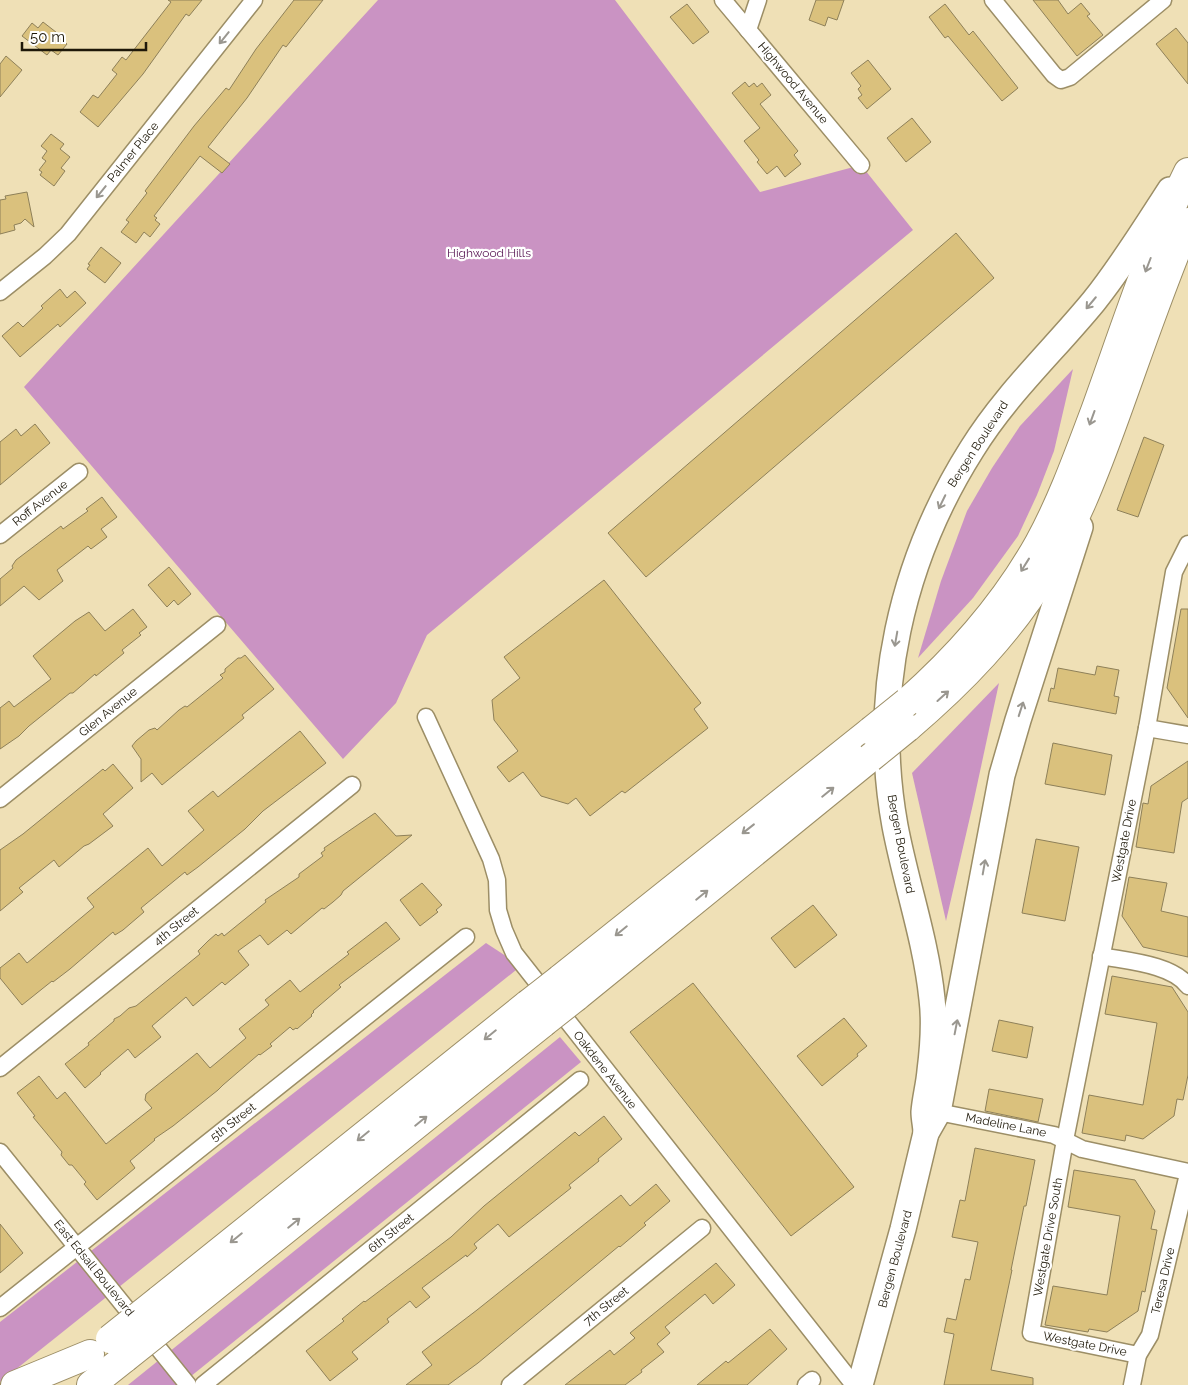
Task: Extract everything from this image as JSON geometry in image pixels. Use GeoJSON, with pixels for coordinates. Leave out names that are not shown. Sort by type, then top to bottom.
{"type":"FeatureCollection","features":[{"type":"Feature","properties":{"kind":"highway"},"geometry":{"type":"LineString","coordinates":[[568,988],[870,758],[970,641],[1007,594],[1039,543],[1069,480],[1149,262],[1188,172]]}},
{"type":"Feature","properties":{"kind":"highway","name":"Bergen Boulevard"},"geometry":{"type":"LineString","coordinates":[[1115,418],[1161,289],[1188,224]]}},
{"type":"Feature","properties":{"kind":"highway"},"geometry":{"type":"LineString","coordinates":[[52,1385],[109,1350],[166,1309],[536,1014],[871,731],[907,715],[952,689],[1013,621],[1047,570],[1076,516],[1115,418]]}},
{"type":"Feature","properties":{"kind":"highway"},"geometry":{"type":"LineString","coordinates":[[15,1385],[109,1350]]}},
{"type":"Feature","properties":{"kind":"highway"},"geometry":{"type":"LineString","coordinates":[[91,1385],[109,1350]]}},
{"type":"Feature","properties":{"kind":"main road","name":"Bergen Boulevard"},"geometry":{"type":"LineString","coordinates":[[932,1122],[924,1112],[932,1052],[933,1008],[921,935],[894,823],[888,750],[891,673],[898,628],[907,592],[928,531],[947,490],[973,447],[1006,400],[1093,302],[1119,267],[1188,162]]}},
{"type":"Feature","properties":{"kind":"main road","name":"Bergen Boulevard"},"geometry":{"type":"LineString","coordinates":[[860,1385],[932,1122],[1002,775],[1115,418]]}},
{"type":"Feature","properties":{"kind":"street","name":"Palmer Place"},"geometry":{"type":"LineString","coordinates":[[0,292],[45,256],[68,234],[254,0]]}},
{"type":"Feature","properties":{"kind":"street","name":"Highwood Avenue"},"geometry":{"type":"LineString","coordinates":[[724,0],[862,165]]}},
{"type":"Feature","properties":{"kind":"street"},"geometry":{"type":"LineString","coordinates":[[748,30],[758,0]]}},
{"type":"Feature","properties":{"kind":"street"},"geometry":{"type":"LineString","coordinates":[[993,0],[1054,75],[1062,80],[1070,77],[1164,0]]}},
{"type":"Feature","properties":{"kind":"street","name":"Roff Avenue"},"geometry":{"type":"LineString","coordinates":[[0,535],[79,472]]}},
{"type":"Feature","properties":{"kind":"street","name":"Westgate Drive"},"geometry":{"type":"LineString","coordinates":[[1065,1140],[1147,728],[1174,572],[1188,544]]}},
{"type":"Feature","properties":{"kind":"street","name":"Glen Avenue"},"geometry":{"type":"LineString","coordinates":[[0,799],[217,625]]}},
{"type":"Feature","properties":{"kind":"street","name":"Oakdene Avenue"},"geometry":{"type":"LineString","coordinates":[[426,717],[491,858],[497,880],[498,910],[514,953],[854,1385]]}},
{"type":"Feature","properties":{"kind":"street"},"geometry":{"type":"LineString","coordinates":[[1147,728],[1188,735]]}},
{"type":"Feature","properties":{"kind":"street","name":"4th Street"},"geometry":{"type":"LineString","coordinates":[[0,1068],[352,785]]}},
{"type":"Feature","properties":{"kind":"street","name":"5th Street"},"geometry":{"type":"LineString","coordinates":[[0,1308],[466,937]]}},
{"type":"Feature","properties":{"kind":"street"},"geometry":{"type":"LineString","coordinates":[[1101,956],[1165,970],[1183,979],[1188,986]]}},
{"type":"Feature","properties":{"kind":"street","name":"6th Street"},"geometry":{"type":"LineString","coordinates":[[203,1385],[580,1080]]}},
{"type":"Feature","properties":{"kind":"street","name":"Madeline Lane"},"geometry":{"type":"LineString","coordinates":[[932,1122],[1054,1135],[1082,1148],[1188,1173]]}},
{"type":"Feature","properties":{"kind":"street","name":"Westgate Drive South"},"geometry":{"type":"LineString","coordinates":[[1031,1333],[1065,1140]]}},
{"type":"Feature","properties":{"kind":"street","name":"East Edsall Boulevard"},"geometry":{"type":"LineString","coordinates":[[0,1152],[188,1385]]}},
{"type":"Feature","properties":{"kind":"street","name":"Teresa Drive"},"geometry":{"type":"LineString","coordinates":[[1132,1385],[1138,1355],[1150,1335],[1188,1173]]}},
{"type":"Feature","properties":{"kind":"street","name":"7th Street"},"geometry":{"type":"LineString","coordinates":[[510,1385],[702,1228]]}},
{"type":"Feature","properties":{"kind":"street","name":"Westgate Drive"},"geometry":{"type":"LineString","coordinates":[[1031,1333],[1138,1355]]}},
{"type":"Feature","properties":{"kind":"green space","name":"Highwood Hills"},"geometry":{"type":"Polygon","coordinates":[[[378,0],[615,0],[760,192],[861,165],[913,230],[427,635],[396,703],[343,759],[24,387],[378,0]]]}},
{"type":"Feature","properties":{"kind":"green space"},"geometry":{"type":"Polygon","coordinates":[[[1073,369],[1054,451],[1037,495],[1018,536],[973,598],[918,658],[941,581],[967,511],[992,468],[1020,426],[1073,369]]]}},
{"type":"Feature","properties":{"kind":"green space"},"geometry":{"type":"Polygon","coordinates":[[[999,683],[973,804],[946,921],[912,773],[999,683]]]}},
{"type":"Feature","properties":{"kind":"green space"},"geometry":{"type":"Polygon","coordinates":[[[486,943],[521,966],[0,1382],[0,1322],[486,943]]]}},
{"type":"Feature","properties":{"kind":"green space"},"geometry":{"type":"Polygon","coordinates":[[[560,1037],[581,1062],[180,1385],[128,1385],[560,1037]]]}},
{"type":"Feature","properties":{"kind":"building"},"geometry":{"type":"Polygon","coordinates":[[[168,0],[202,0],[189,16],[186,14],[143,74],[98,127],[80,112],[93,95],[98,98],[117,74],[112,70],[122,57],[126,60],[171,2],[168,0]]]}},
{"type":"Feature","properties":{"kind":"building"},"geometry":{"type":"Polygon","coordinates":[[[294,0],[323,0],[286,47],[283,45],[247,98],[208,147],[230,164],[222,173],[200,156],[154,216],[157,218],[155,220],[160,224],[150,237],[144,232],[136,243],[121,232],[129,222],[126,220],[147,193],[145,191],[194,126],[226,88],[229,90],[256,49],[294,0]]]}},
{"type":"Feature","properties":{"kind":"building"},"geometry":{"type":"Polygon","coordinates":[[[816,0],[844,0],[837,20],[828,17],[825,26],[809,20],[816,0]]]}},
{"type":"Feature","properties":{"kind":"building"},"geometry":{"type":"Polygon","coordinates":[[[1033,0],[1058,0],[1068,14],[1081,3],[1090,14],[1087,16],[1103,35],[1077,56],[1033,0]]]}},
{"type":"Feature","properties":{"kind":"building"},"geometry":{"type":"Polygon","coordinates":[[[687,4],[709,32],[693,44],[670,17],[687,4]]]}},
{"type":"Feature","properties":{"kind":"building"},"geometry":{"type":"Polygon","coordinates":[[[945,4],[969,35],[973,31],[1018,88],[1002,101],[948,36],[945,38],[929,17],[945,4]]]}},
{"type":"Feature","properties":{"kind":"building"},"geometry":{"type":"Polygon","coordinates":[[[43,22],[61,36],[59,38],[67,44],[58,55],[51,50],[47,55],[22,36],[32,23],[38,28],[43,22]]]}},
{"type":"Feature","properties":{"kind":"building"},"geometry":{"type":"Polygon","coordinates":[[[1176,28],[1188,43],[1188,84],[1156,44],[1176,28]]]}},
{"type":"Feature","properties":{"kind":"building"},"geometry":{"type":"Polygon","coordinates":[[[6,56],[22,70],[0,97],[0,64],[6,56]]]}},
{"type":"Feature","properties":{"kind":"building"},"geometry":{"type":"Polygon","coordinates":[[[868,60],[891,89],[867,109],[858,98],[862,95],[858,89],[861,86],[851,73],[868,60]]]}},
{"type":"Feature","properties":{"kind":"building"},"geometry":{"type":"Polygon","coordinates":[[[745,82],[749,87],[754,83],[757,87],[762,83],[771,95],[760,104],[798,151],[794,155],[801,164],[785,177],[777,166],[767,174],[744,141],[760,128],[732,93],[745,82]]]}},
{"type":"Feature","properties":{"kind":"building"},"geometry":{"type":"Polygon","coordinates":[[[912,118],[931,142],[906,162],[887,138],[912,118]]]}},
{"type":"Feature","properties":{"kind":"building"},"geometry":{"type":"Polygon","coordinates":[[[51,134],[64,144],[60,149],[70,157],[61,168],[65,171],[54,186],[40,175],[42,172],[39,170],[46,161],[42,158],[47,151],[41,146],[51,134]]]}},
{"type":"Feature","properties":{"kind":"building"},"geometry":{"type":"Polygon","coordinates":[[[27,192],[34,227],[25,219],[21,223],[14,225],[15,230],[0,234],[0,200],[6,199],[5,196],[27,192]]]}},
{"type":"Feature","properties":{"kind":"building"},"geometry":{"type":"Polygon","coordinates":[[[956,233],[994,278],[646,577],[608,533],[956,233]]]}},
{"type":"Feature","properties":{"kind":"building"},"geometry":{"type":"Polygon","coordinates":[[[101,247],[121,263],[105,283],[87,269],[90,265],[88,264],[101,247]]]}},
{"type":"Feature","properties":{"kind":"building"},"geometry":{"type":"Polygon","coordinates":[[[60,289],[67,298],[75,291],[86,303],[60,327],[58,324],[20,357],[2,336],[18,322],[23,327],[43,308],[41,306],[60,289]]]}},
{"type":"Feature","properties":{"kind":"building"},"geometry":{"type":"Polygon","coordinates":[[[35,424],[50,443],[0,485],[0,442],[16,429],[21,436],[35,424]]]}},
{"type":"Feature","properties":{"kind":"building"},"geometry":{"type":"Polygon","coordinates":[[[1144,437],[1164,445],[1138,517],[1117,510],[1144,437]]]}},
{"type":"Feature","properties":{"kind":"building"},"geometry":{"type":"Polygon","coordinates":[[[102,497],[117,517],[101,529],[107,537],[91,549],[88,546],[57,570],[63,581],[39,600],[24,586],[0,606],[0,579],[13,568],[12,566],[16,560],[61,526],[63,529],[88,511],[86,509],[102,497]]]}},
{"type":"Feature","properties":{"kind":"building"},"geometry":{"type":"Polygon","coordinates":[[[169,567],[191,594],[178,605],[174,600],[167,607],[148,585],[169,567]]]}},
{"type":"Feature","properties":{"kind":"building"},"geometry":{"type":"Polygon","coordinates":[[[604,580],[701,703],[694,709],[708,728],[625,793],[622,791],[590,816],[576,798],[568,804],[541,796],[523,772],[509,782],[497,767],[518,751],[494,720],[492,700],[520,678],[504,657],[604,580]]]}},
{"type":"Feature","properties":{"kind":"building"},"geometry":{"type":"Polygon","coordinates":[[[133,609],[147,627],[139,633],[141,635],[122,650],[124,653],[0,749],[0,708],[9,701],[14,707],[51,679],[33,656],[75,621],[89,612],[105,631],[133,609]]]}},
{"type":"Feature","properties":{"kind":"building"},"geometry":{"type":"Polygon","coordinates":[[[1181,609],[1188,609],[1188,718],[1167,688],[1181,609]]]}},
{"type":"Feature","properties":{"kind":"building"},"geometry":{"type":"Polygon","coordinates":[[[245,655],[274,689],[242,715],[244,718],[162,785],[152,773],[141,782],[141,759],[132,746],[136,741],[149,730],[155,728],[157,730],[179,710],[185,706],[187,707],[223,678],[220,675],[225,672],[225,669],[238,658],[245,655]]]}},
{"type":"Feature","properties":{"kind":"building"},"geometry":{"type":"Polygon","coordinates":[[[1097,666],[1119,670],[1114,696],[1119,697],[1116,714],[1048,701],[1051,688],[1054,689],[1058,668],[1095,675],[1097,666]]]}},
{"type":"Feature","properties":{"kind":"building"},"geometry":{"type":"Polygon","coordinates":[[[300,731],[326,763],[263,811],[245,829],[198,867],[187,875],[185,872],[141,908],[144,912],[123,930],[115,935],[113,932],[70,969],[22,1005],[0,978],[0,968],[19,953],[27,963],[94,907],[87,898],[148,848],[162,866],[204,830],[188,811],[213,791],[218,797],[300,731]]]}},
{"type":"Feature","properties":{"kind":"building"},"geometry":{"type":"Polygon","coordinates":[[[1053,743],[1112,755],[1105,795],[1045,784],[1053,743]]]}},
{"type":"Feature","properties":{"kind":"building"},"geometry":{"type":"Polygon","coordinates":[[[1188,761],[1188,798],[1182,802],[1174,853],[1136,847],[1143,803],[1148,804],[1151,786],[1188,761]]]}},
{"type":"Feature","properties":{"kind":"building"},"geometry":{"type":"Polygon","coordinates":[[[113,764],[133,788],[103,814],[113,826],[84,846],[59,867],[54,860],[19,888],[23,892],[0,911],[0,850],[23,834],[103,769],[105,771],[113,764]]]}},
{"type":"Feature","properties":{"kind":"building"},"geometry":{"type":"Polygon","coordinates":[[[375,813],[396,836],[412,835],[343,891],[333,902],[324,909],[322,908],[291,934],[287,930],[268,945],[260,935],[238,951],[249,965],[225,985],[222,982],[193,1006],[186,997],[152,1026],[161,1037],[135,1058],[128,1049],[85,1088],[65,1064],[89,1045],[88,1043],[114,1019],[129,1008],[136,1006],[200,954],[198,951],[216,934],[218,936],[222,933],[224,936],[266,902],[265,900],[299,877],[299,874],[323,856],[321,853],[325,850],[324,848],[375,813]]]}},
{"type":"Feature","properties":{"kind":"building"},"geometry":{"type":"Polygon","coordinates":[[[1036,839],[1079,847],[1065,921],[1022,913],[1036,839]]]}},
{"type":"Feature","properties":{"kind":"building"},"geometry":{"type":"Polygon","coordinates":[[[1129,877],[1167,883],[1161,911],[1188,917],[1188,957],[1143,947],[1122,916],[1129,877]]]}},
{"type":"Feature","properties":{"kind":"building"},"geometry":{"type":"Polygon","coordinates":[[[422,883],[442,905],[436,910],[438,912],[420,926],[400,900],[422,883]]]}},
{"type":"Feature","properties":{"kind":"building"},"geometry":{"type":"Polygon","coordinates":[[[813,905],[837,935],[795,968],[771,938],[813,905]]]}},
{"type":"Feature","properties":{"kind":"building"},"geometry":{"type":"Polygon","coordinates":[[[386,922],[400,939],[339,985],[341,987],[313,1011],[312,1016],[297,1029],[293,1030],[290,1027],[270,1044],[272,1046],[259,1054],[218,1090],[154,1139],[130,1161],[135,1168],[97,1200],[84,1184],[86,1182],[61,1155],[62,1152],[33,1117],[35,1116],[17,1093],[39,1076],[57,1099],[65,1092],[106,1144],[152,1108],[145,1100],[146,1094],[197,1053],[210,1068],[246,1038],[239,1029],[269,1005],[265,1000],[290,980],[300,992],[386,922]]]}},
{"type":"Feature","properties":{"kind":"building"},"geometry":{"type":"Polygon","coordinates":[[[1112,976],[1172,987],[1188,1012],[1188,1075],[1183,1100],[1177,1099],[1174,1116],[1143,1139],[1126,1135],[1125,1141],[1082,1133],[1089,1095],[1143,1105],[1157,1023],[1105,1014],[1112,976]]]}},
{"type":"Feature","properties":{"kind":"building"},"geometry":{"type":"Polygon","coordinates":[[[693,983],[854,1187],[791,1236],[630,1032],[693,983]]]}},
{"type":"Feature","properties":{"kind":"building"},"geometry":{"type":"Polygon","coordinates":[[[844,1018],[867,1046],[822,1086],[797,1056],[844,1018]]]}},
{"type":"Feature","properties":{"kind":"building"},"geometry":{"type":"Polygon","coordinates":[[[999,1020],[1033,1027],[1027,1058],[992,1051],[999,1020]]]}},
{"type":"Feature","properties":{"kind":"building"},"geometry":{"type":"Polygon","coordinates":[[[989,1089],[1043,1099],[1038,1122],[985,1111],[989,1089]]]}},
{"type":"Feature","properties":{"kind":"building"},"geometry":{"type":"Polygon","coordinates":[[[604,1116],[622,1139],[598,1159],[599,1161],[569,1185],[571,1188],[509,1237],[498,1224],[474,1244],[477,1248],[467,1257],[466,1255],[422,1288],[430,1297],[416,1308],[410,1301],[387,1319],[389,1322],[352,1352],[358,1359],[330,1381],[306,1351],[344,1321],[342,1319],[364,1301],[451,1237],[484,1206],[575,1132],[579,1136],[604,1116]]]}},
{"type":"Feature","properties":{"kind":"building"},"geometry":{"type":"Polygon","coordinates":[[[975,1148],[1035,1160],[991,1370],[1033,1378],[1033,1385],[944,1385],[954,1334],[944,1332],[947,1318],[956,1320],[965,1279],[970,1280],[978,1242],[952,1237],[960,1200],[965,1201],[975,1148]]]}},
{"type":"Feature","properties":{"kind":"building"},"geometry":{"type":"Polygon","coordinates":[[[1074,1170],[1135,1180],[1155,1211],[1151,1229],[1157,1230],[1145,1292],[1142,1291],[1138,1311],[1107,1332],[1089,1329],[1088,1332],[1045,1325],[1053,1286],[1107,1295],[1120,1216],[1068,1207],[1074,1170]]]}},
{"type":"Feature","properties":{"kind":"building"},"geometry":{"type":"Polygon","coordinates":[[[656,1184],[670,1201],[620,1247],[478,1363],[448,1385],[406,1385],[432,1365],[422,1352],[621,1195],[630,1206],[656,1184]]]}},
{"type":"Feature","properties":{"kind":"building"},"geometry":{"type":"Polygon","coordinates":[[[0,1224],[23,1253],[0,1273],[0,1224]]]}},
{"type":"Feature","properties":{"kind":"building"},"geometry":{"type":"Polygon","coordinates":[[[716,1263],[735,1285],[713,1304],[705,1294],[665,1327],[670,1333],[657,1344],[664,1352],[641,1370],[642,1372],[625,1385],[565,1385],[610,1350],[614,1355],[635,1338],[630,1333],[716,1263]]]}},
{"type":"Feature","properties":{"kind":"building"},"geometry":{"type":"Polygon","coordinates":[[[770,1329],[787,1349],[747,1385],[697,1385],[726,1361],[728,1363],[770,1329]]]}}]}
